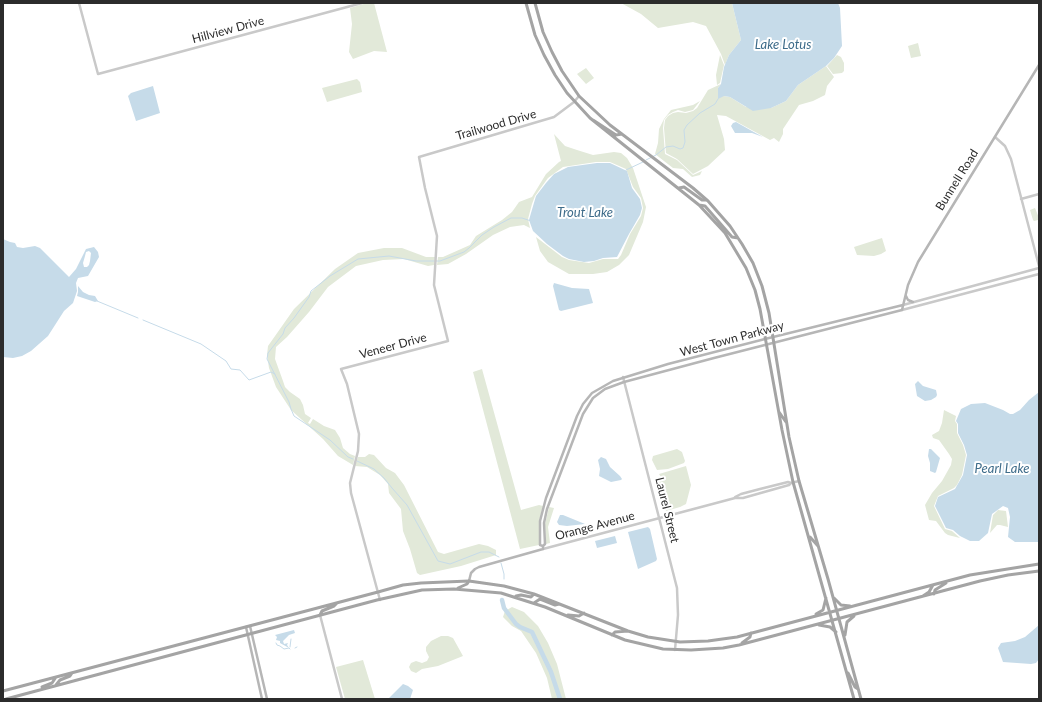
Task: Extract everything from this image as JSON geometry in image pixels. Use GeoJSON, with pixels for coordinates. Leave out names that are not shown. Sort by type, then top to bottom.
{"type":"FeatureCollection","features":[{"type":"Feature","properties":{"kind":"main road"},"geometry":{"type":"LineString","coordinates":[[526,3],[535,35],[544,55],[554,75],[574,102],[590,118],[699,205],[725,233],[746,268],[758,303],[792,482],[808,533],[854,699]]}},
{"type":"Feature","properties":{"kind":"main road"},"geometry":{"type":"LineString","coordinates":[[535,3],[543,32],[552,52],[562,71],[581,97],[599,116],[707,200],[726,221],[753,263],[768,306],[785,412],[799,481],[845,638],[861,699]]}},
{"type":"Feature","properties":{"kind":"main road","name":"Bunnell Road"},"geometry":{"type":"LineString","coordinates":[[902,310],[908,285],[918,262],[1039,65]]}},
{"type":"Feature","properties":{"kind":"main road"},"geometry":{"type":"LineString","coordinates":[[590,118],[616,135],[622,134]]}},
{"type":"Feature","properties":{"kind":"main road"},"geometry":{"type":"LineString","coordinates":[[679,188],[684,187],[702,200],[707,200]]}},
{"type":"Feature","properties":{"kind":"main road"},"geometry":{"type":"LineString","coordinates":[[699,205],[705,206],[732,237],[738,238]]}},
{"type":"Feature","properties":{"kind":"main road"},"geometry":{"type":"LineString","coordinates":[[905,295],[908,300],[913,302]]}},
{"type":"Feature","properties":{"kind":"main road","name":"West Town Parkway"},"geometry":{"type":"LineString","coordinates":[[543,548],[540,545],[540,533],[543,509],[577,416],[583,404],[592,393],[623,377],[765,339],[903,305]]}},
{"type":"Feature","properties":{"kind":"main road","name":"West Town Parkway"},"geometry":{"type":"LineString","coordinates":[[543,548],[545,544],[544,524],[547,509],[582,414],[589,403],[605,389],[624,382],[766,344],[902,310]]}},
{"type":"Feature","properties":{"kind":"main road"},"geometry":{"type":"LineString","coordinates":[[777,402],[785,412]]}},
{"type":"Feature","properties":{"kind":"main road"},"geometry":{"type":"LineString","coordinates":[[779,412],[787,423]]}},
{"type":"Feature","properties":{"kind":"main road"},"geometry":{"type":"LineString","coordinates":[[808,533],[818,546]]}},
{"type":"Feature","properties":{"kind":"main road","name":"Orange Avenue"},"geometry":{"type":"LineString","coordinates":[[469,581],[475,568],[479,566],[543,548]]}},
{"type":"Feature","properties":{"kind":"main road"},"geometry":{"type":"LineString","coordinates":[[3,692],[403,585],[469,581],[498,585],[534,594],[628,631],[655,638],[676,641],[708,641],[737,637],[990,571],[1039,564]]}},
{"type":"Feature","properties":{"kind":"main road"},"geometry":{"type":"LineString","coordinates":[[6,699],[320,615],[422,590],[478,590],[515,597],[567,615],[612,635],[647,646],[675,650],[709,650],[739,645],[991,579],[1039,571]]}},
{"type":"Feature","properties":{"kind":"main road"},"geometry":{"type":"LineString","coordinates":[[454,589],[467,584],[469,581]]}},
{"type":"Feature","properties":{"kind":"main road"},"geometry":{"type":"LineString","coordinates":[[934,594],[938,587],[949,581]]}},
{"type":"Feature","properties":{"kind":"main road"},"geometry":{"type":"LineString","coordinates":[[921,598],[929,592],[933,585]]}},
{"type":"Feature","properties":{"kind":"main road"},"geometry":{"type":"LineString","coordinates":[[515,597],[521,595],[531,597],[534,594]]}},
{"type":"Feature","properties":{"kind":"main road"},"geometry":{"type":"LineString","coordinates":[[833,596],[841,604],[852,607]]}},
{"type":"Feature","properties":{"kind":"main road"},"geometry":{"type":"LineString","coordinates":[[807,618],[823,610],[826,598]]}},
{"type":"Feature","properties":{"kind":"main road"},"geometry":{"type":"LineString","coordinates":[[534,603],[540,599],[554,605],[559,604]]}},
{"type":"Feature","properties":{"kind":"main road"},"geometry":{"type":"LineString","coordinates":[[320,615],[322,611],[334,606],[336,603]]}},
{"type":"Feature","properties":{"kind":"main road"},"geometry":{"type":"LineString","coordinates":[[567,615],[579,616],[584,614]]}},
{"type":"Feature","properties":{"kind":"main road"},"geometry":{"type":"LineString","coordinates":[[845,638],[847,622],[855,615]]}},
{"type":"Feature","properties":{"kind":"main road"},"geometry":{"type":"LineString","coordinates":[[816,625],[826,626],[836,632]]}},
{"type":"Feature","properties":{"kind":"main road"},"geometry":{"type":"LineString","coordinates":[[250,626],[267,699]]}},
{"type":"Feature","properties":{"kind":"main road"},"geometry":{"type":"LineString","coordinates":[[246,627],[262,699]]}},
{"type":"Feature","properties":{"kind":"main road"},"geometry":{"type":"LineString","coordinates":[[612,635],[615,632],[628,631]]}},
{"type":"Feature","properties":{"kind":"main road"},"geometry":{"type":"LineString","coordinates":[[739,645],[750,637],[751,633]]}},
{"type":"Feature","properties":{"kind":"main road"},"geometry":{"type":"LineString","coordinates":[[846,669],[858,690]]}},
{"type":"Feature","properties":{"kind":"main road"},"geometry":{"type":"LineString","coordinates":[[56,685],[60,680],[70,676],[72,673]]}},
{"type":"Feature","properties":{"kind":"main road"},"geometry":{"type":"LineString","coordinates":[[30,692],[52,683],[56,677]]}},
{"type":"Feature","properties":{"kind":"street","name":"Hillview Drive"},"geometry":{"type":"LineString","coordinates":[[79,3],[98,74],[362,3]]}},
{"type":"Feature","properties":{"kind":"street","name":"Trailwood Drive"},"geometry":{"type":"LineString","coordinates":[[448,341],[435,288],[434,277],[437,236],[419,157],[549,119],[563,111],[581,97]]}},
{"type":"Feature","properties":{"kind":"street"},"geometry":{"type":"LineString","coordinates":[[995,136],[1005,146],[1008,153],[1039,267]]}},
{"type":"Feature","properties":{"kind":"street"},"geometry":{"type":"LineString","coordinates":[[1021,199],[1039,194]]}},
{"type":"Feature","properties":{"kind":"street","name":"West Town Parkway"},"geometry":{"type":"LineString","coordinates":[[903,305],[1039,267]]}},
{"type":"Feature","properties":{"kind":"street","name":"West Town Parkway"},"geometry":{"type":"LineString","coordinates":[[902,310],[1039,274]]}},
{"type":"Feature","properties":{"kind":"street","name":"Veneer Drive"},"geometry":{"type":"LineString","coordinates":[[378,592],[351,493],[350,482],[358,450],[359,434],[347,384],[341,369],[448,341]]}},
{"type":"Feature","properties":{"kind":"street","name":"Laurel Street"},"geometry":{"type":"LineString","coordinates":[[623,377],[660,518],[676,588],[678,616],[675,650]]}},
{"type":"Feature","properties":{"kind":"street","name":"Orange Avenue"},"geometry":{"type":"LineString","coordinates":[[543,548],[735,498],[748,492],[788,482],[799,481]]}},
{"type":"Feature","properties":{"kind":"street"},"geometry":{"type":"LineString","coordinates":[[378,592],[380,600]]}},
{"type":"Feature","properties":{"kind":"street"},"geometry":{"type":"LineString","coordinates":[[320,615],[342,699]]}},
{"type":"Feature","properties":{"kind":"green space"},"geometry":{"type":"Polygon","coordinates":[[[367,3],[374,3],[387,52],[374,51],[353,59],[349,52],[352,24],[350,8],[367,3]]]}},
{"type":"Feature","properties":{"kind":"green space"},"geometry":{"type":"Polygon","coordinates":[[[621,3],[732,3],[741,40],[729,55],[725,65],[721,54],[706,26],[693,22],[658,28],[641,14],[621,3]]]}},
{"type":"Feature","properties":{"kind":"green space"},"geometry":{"type":"Polygon","coordinates":[[[918,43],[921,56],[911,58],[908,46],[918,43]]]}},
{"type":"Feature","properties":{"kind":"green space"},"geometry":{"type":"Polygon","coordinates":[[[720,55],[724,65],[720,83],[717,85],[716,75],[720,55]]]}},
{"type":"Feature","properties":{"kind":"green space"},"geometry":{"type":"Polygon","coordinates":[[[837,55],[841,57],[844,63],[844,71],[842,73],[833,74],[827,66],[837,55]]]}},
{"type":"Feature","properties":{"kind":"green space"},"geometry":{"type":"Polygon","coordinates":[[[826,66],[834,77],[827,86],[825,95],[813,101],[799,105],[783,129],[783,134],[779,142],[774,138],[770,140],[726,116],[717,115],[724,139],[725,150],[708,166],[693,174],[677,159],[666,153],[664,128],[665,120],[673,113],[686,113],[693,111],[697,108],[708,90],[721,84],[718,88],[718,95],[730,97],[746,107],[771,108],[786,101],[798,85],[826,66]]]}},
{"type":"Feature","properties":{"kind":"green space"},"geometry":{"type":"Polygon","coordinates":[[[586,68],[594,78],[586,84],[577,74],[586,68]]]}},
{"type":"Feature","properties":{"kind":"green space"},"geometry":{"type":"Polygon","coordinates":[[[357,79],[360,82],[362,92],[327,102],[322,88],[357,79]]]}},
{"type":"Feature","properties":{"kind":"green space"},"geometry":{"type":"Polygon","coordinates":[[[700,101],[693,110],[685,112],[678,110],[668,115],[664,120],[663,128],[665,154],[677,160],[693,175],[702,171],[700,175],[692,177],[683,169],[673,168],[655,154],[658,143],[659,129],[664,119],[671,110],[693,105],[700,101]]]}},
{"type":"Feature","properties":{"kind":"green space"},"geometry":{"type":"Polygon","coordinates":[[[554,134],[565,146],[577,150],[593,155],[614,152],[621,153],[627,158],[633,168],[646,207],[643,222],[629,255],[619,265],[607,272],[593,274],[569,274],[548,262],[540,251],[536,237],[562,257],[569,260],[589,263],[603,259],[618,259],[621,255],[630,234],[641,216],[643,208],[641,198],[633,187],[626,169],[610,162],[596,162],[563,167],[548,178],[535,196],[532,204],[528,219],[530,228],[524,225],[510,227],[493,235],[466,254],[448,264],[437,265],[438,257],[443,257],[470,245],[476,236],[512,212],[519,202],[532,197],[546,174],[561,161],[554,134]]]}},
{"type":"Feature","properties":{"kind":"green space"},"geometry":{"type":"Polygon","coordinates":[[[1035,208],[1039,218],[1038,220],[1034,221],[1030,210],[1035,208]]]}},
{"type":"Feature","properties":{"kind":"green space"},"geometry":{"type":"Polygon","coordinates":[[[882,238],[886,251],[874,256],[857,255],[854,247],[882,238]]]}},
{"type":"Feature","properties":{"kind":"green space"},"geometry":{"type":"Polygon","coordinates":[[[384,248],[402,248],[426,257],[435,257],[434,265],[428,266],[404,259],[383,260],[356,266],[328,287],[309,312],[276,347],[275,359],[285,387],[300,399],[305,414],[311,418],[308,423],[310,424],[313,419],[324,426],[335,430],[340,438],[343,448],[355,456],[353,465],[338,456],[323,439],[291,410],[276,387],[269,368],[267,355],[268,346],[294,309],[335,269],[358,253],[384,248]]]}},
{"type":"Feature","properties":{"kind":"green space"},"geometry":{"type":"Polygon","coordinates":[[[482,369],[521,510],[539,505],[543,506],[539,521],[539,545],[520,549],[473,372],[482,369]]]}},
{"type":"Feature","properties":{"kind":"green space"},"geometry":{"type":"Polygon","coordinates":[[[944,410],[956,416],[955,421],[957,424],[957,433],[966,455],[962,475],[957,485],[938,496],[934,506],[945,529],[952,531],[960,538],[948,535],[936,521],[929,520],[925,505],[951,465],[952,459],[949,454],[939,440],[933,438],[932,435],[939,431],[944,410]]]}},
{"type":"Feature","properties":{"kind":"green space"},"geometry":{"type":"Polygon","coordinates":[[[677,449],[682,452],[685,461],[684,463],[668,469],[657,470],[652,460],[653,456],[677,449]]]}},
{"type":"Feature","properties":{"kind":"green space"},"geometry":{"type":"Polygon","coordinates":[[[369,454],[374,455],[386,468],[395,473],[404,485],[438,552],[444,554],[479,544],[496,550],[496,555],[461,566],[420,575],[417,573],[403,531],[401,509],[389,493],[388,484],[380,475],[367,467],[355,466],[358,457],[365,457],[369,454]]]}},
{"type":"Feature","properties":{"kind":"green space"},"geometry":{"type":"Polygon","coordinates":[[[686,466],[691,485],[686,504],[666,511],[659,485],[658,479],[661,477],[659,474],[686,466]]]}},
{"type":"Feature","properties":{"kind":"green space"},"geometry":{"type":"Polygon","coordinates":[[[549,507],[554,508],[548,527],[550,543],[546,544],[545,524],[549,507]]]}},
{"type":"Feature","properties":{"kind":"green space"},"geometry":{"type":"Polygon","coordinates":[[[998,510],[1006,511],[1008,527],[997,525],[990,533],[993,515],[998,510]]]}},
{"type":"Feature","properties":{"kind":"green space"},"geometry":{"type":"Polygon","coordinates":[[[512,607],[524,612],[538,626],[548,643],[557,664],[566,699],[552,699],[547,678],[536,653],[521,631],[512,626],[503,617],[505,611],[512,607]]]}},
{"type":"Feature","properties":{"kind":"green space"},"geometry":{"type":"Polygon","coordinates":[[[441,636],[453,638],[463,656],[438,666],[422,669],[416,673],[411,671],[409,667],[411,663],[416,661],[422,663],[427,661],[429,657],[426,647],[431,641],[441,636]]]}},
{"type":"Feature","properties":{"kind":"green space"},"geometry":{"type":"Polygon","coordinates":[[[363,660],[375,699],[345,699],[336,667],[363,660]]]}},
{"type":"Feature","properties":{"kind":"water","name":"Lake Lotus"},"geometry":{"type":"Polygon","coordinates":[[[732,3],[838,3],[840,8],[842,46],[834,58],[826,66],[798,85],[786,101],[771,108],[753,111],[730,97],[724,96],[718,99],[718,88],[721,84],[724,67],[729,55],[741,40],[732,3]]]}},
{"type":"Feature","properties":{"kind":"water"},"geometry":{"type":"Polygon","coordinates":[[[153,86],[160,113],[136,121],[128,96],[131,93],[153,86]]]}},
{"type":"Feature","properties":{"kind":"water"},"geometry":{"type":"Polygon","coordinates":[[[736,122],[763,137],[752,133],[735,133],[731,126],[736,122]]]}},
{"type":"Feature","properties":{"kind":"water","name":"Trout Lake"},"geometry":{"type":"Polygon","coordinates":[[[597,163],[610,163],[627,171],[632,188],[640,199],[642,208],[640,215],[617,257],[584,262],[569,259],[547,244],[533,231],[529,220],[531,213],[536,196],[554,174],[568,167],[597,163]]]}},
{"type":"Feature","properties":{"kind":"water"},"geometry":{"type":"Polygon","coordinates":[[[3,239],[15,243],[17,247],[23,248],[35,246],[40,248],[69,277],[76,269],[86,249],[94,247],[98,252],[99,257],[88,276],[78,278],[76,283],[77,291],[73,303],[64,311],[48,336],[31,351],[22,356],[13,358],[3,357],[3,239]],[[89,251],[86,252],[83,263],[84,267],[89,265],[91,253],[89,251]]]}},
{"type":"Feature","properties":{"kind":"water"},"geometry":{"type":"Polygon","coordinates":[[[554,283],[572,288],[589,289],[593,303],[561,311],[559,310],[553,286],[554,283]]]}},
{"type":"Feature","properties":{"kind":"water"},"geometry":{"type":"Polygon","coordinates":[[[78,286],[83,292],[95,296],[98,301],[95,302],[77,296],[78,286]]]}},
{"type":"Feature","properties":{"kind":"water"},"geometry":{"type":"Polygon","coordinates":[[[918,381],[923,386],[936,390],[936,397],[925,401],[917,396],[915,384],[918,381]]]}},
{"type":"Feature","properties":{"kind":"water","name":"Pearl Lake"},"geometry":{"type":"Polygon","coordinates":[[[1039,392],[1039,542],[1015,542],[1008,537],[1010,517],[1008,508],[1003,506],[992,514],[988,533],[979,541],[970,541],[960,536],[953,530],[946,528],[935,506],[938,497],[955,489],[963,475],[967,455],[958,433],[958,424],[956,421],[961,409],[971,404],[985,403],[1013,414],[1020,410],[1039,392]]]}},
{"type":"Feature","properties":{"kind":"water"},"geometry":{"type":"Polygon","coordinates":[[[929,449],[931,449],[940,458],[935,473],[930,471],[928,456],[929,449]]]}},
{"type":"Feature","properties":{"kind":"water"},"geometry":{"type":"Polygon","coordinates":[[[601,457],[606,459],[610,467],[620,476],[622,479],[621,480],[611,482],[599,476],[600,469],[598,460],[601,457]]]}},
{"type":"Feature","properties":{"kind":"water"},"geometry":{"type":"Polygon","coordinates":[[[560,515],[585,524],[567,526],[559,525],[557,522],[560,515]]]}},
{"type":"Feature","properties":{"kind":"water"},"geometry":{"type":"Polygon","coordinates":[[[648,527],[650,529],[657,559],[656,561],[638,569],[628,532],[648,527]]]}},
{"type":"Feature","properties":{"kind":"water"},"geometry":{"type":"Polygon","coordinates":[[[615,536],[617,543],[597,548],[595,541],[615,536]]]}},
{"type":"Feature","properties":{"kind":"water"},"geometry":{"type":"Polygon","coordinates":[[[1039,625],[1039,659],[1036,663],[1003,662],[998,648],[1001,643],[1015,641],[1025,637],[1039,625]]]}},
{"type":"Feature","properties":{"kind":"water"},"geometry":{"type":"Polygon","coordinates":[[[294,630],[295,633],[289,635],[283,641],[284,644],[288,643],[287,645],[289,648],[280,643],[280,641],[276,640],[277,637],[275,635],[294,630]]]}},
{"type":"Feature","properties":{"kind":"water"},"geometry":{"type":"Polygon","coordinates":[[[403,684],[413,690],[410,699],[388,699],[403,684]]]}},
{"type":"Feature","properties":{"kind":"waterway"},"geometry":{"type":"LineString","coordinates":[[646,160],[656,155],[666,147],[673,146],[680,149],[683,148],[685,142],[684,130],[687,125],[700,113],[715,104],[718,99]]}},
{"type":"Feature","properties":{"kind":"waterway"},"geometry":{"type":"LineString","coordinates":[[626,170],[643,162]]}},
{"type":"Feature","properties":{"kind":"waterway"},"geometry":{"type":"LineString","coordinates":[[353,459],[348,457],[330,440],[294,416],[289,402],[267,359],[268,353],[309,297],[311,291],[330,276],[358,259],[389,256],[416,261],[440,261],[464,252],[482,235],[511,218],[522,218],[531,221]]}},
{"type":"Feature","properties":{"kind":"waterway"},"geometry":{"type":"LineString","coordinates":[[97,301],[138,318]]}},
{"type":"Feature","properties":{"kind":"waterway"},"geometry":{"type":"LineString","coordinates":[[143,320],[201,344],[226,361],[231,369],[240,370],[249,380],[271,372],[275,374]]}},
{"type":"Feature","properties":{"kind":"waterway"},"geometry":{"type":"LineString","coordinates":[[357,461],[374,469],[384,478],[407,505],[438,561],[450,564],[481,552],[489,552],[499,557]]}},
{"type":"Feature","properties":{"kind":"waterway"},"geometry":{"type":"LineString","coordinates":[[501,563],[504,579]]}},
{"type":"Feature","properties":{"kind":"waterway"},"geometry":{"type":"LineString","coordinates":[[502,600],[504,608],[516,624],[532,632],[551,672],[560,699]]}},
{"type":"Feature","properties":{"kind":"waterway"},"geometry":{"type":"LineString","coordinates":[[290,647],[291,639]]}},
{"type":"Feature","properties":{"kind":"waterway"},"geometry":{"type":"LineString","coordinates":[[276,643],[284,649],[290,649]]}}]}
